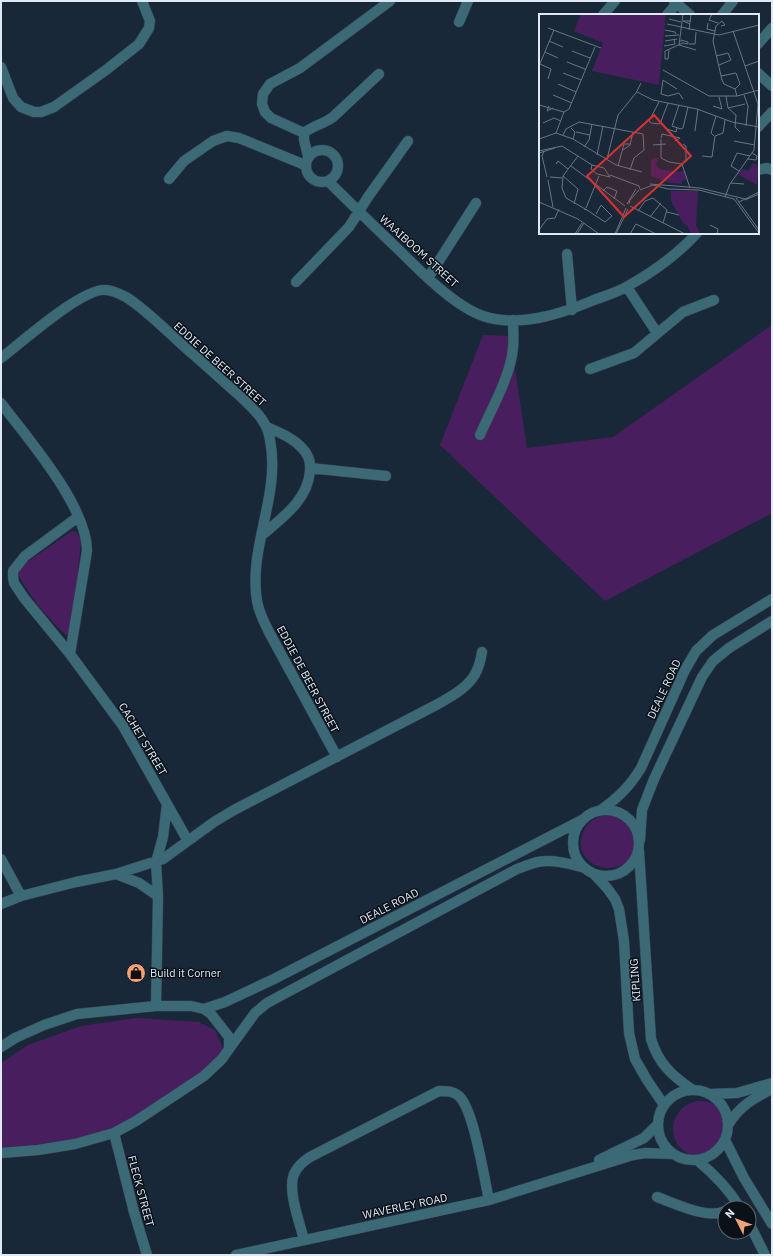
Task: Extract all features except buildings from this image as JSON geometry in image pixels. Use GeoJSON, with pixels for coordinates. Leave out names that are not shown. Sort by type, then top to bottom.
{"type":"FeatureCollection","features":[{"type":"Feature","properties":{"kind":"street"},"geometry":{"type":"LineString","coordinates":[[1,66],[13,98],[21,108],[34,112],[41,112],[54,106],[106,70],[139,44],[149,28],[150,22],[142,1]]}},
{"type":"Feature","properties":{"kind":"street"},"geometry":{"type":"LineString","coordinates":[[304,133],[271,118],[265,112],[262,104],[263,94],[270,84],[300,68],[353,27],[390,1]]}},
{"type":"Feature","properties":{"kind":"street"},"geometry":{"type":"LineString","coordinates":[[459,22],[468,1]]}},
{"type":"Feature","properties":{"kind":"street"},"geometry":{"type":"LineString","coordinates":[[604,14],[614,1]]}},
{"type":"Feature","properties":{"kind":"street"},"geometry":{"type":"LineString","coordinates":[[723,14],[733,1]]}},
{"type":"Feature","properties":{"kind":"street"},"geometry":{"type":"LineString","coordinates":[[668,14],[676,2],[689,14]]}},
{"type":"Feature","properties":{"kind":"street"},"geometry":{"type":"LineString","coordinates":[[759,43],[772,28]]}},
{"type":"Feature","properties":{"kind":"street"},"geometry":{"type":"LineString","coordinates":[[304,133],[309,129],[327,122],[379,74]]}},
{"type":"Feature","properties":{"kind":"street"},"geometry":{"type":"LineString","coordinates":[[759,74],[772,86]]}},
{"type":"Feature","properties":{"kind":"street"},"geometry":{"type":"LineString","coordinates":[[759,126],[772,112]]}},
{"type":"Feature","properties":{"kind":"street"},"geometry":{"type":"LineString","coordinates":[[304,133],[307,160],[306,172],[309,177],[322,183],[334,177],[337,172],[337,159],[328,150],[321,149],[315,151],[307,160]]}},
{"type":"Feature","properties":{"kind":"street"},"geometry":{"type":"LineString","coordinates":[[169,179],[184,161],[213,141],[227,136],[239,138],[307,160]]}},
{"type":"Feature","properties":{"kind":"street"},"geometry":{"type":"LineString","coordinates":[[296,282],[349,227],[368,197],[408,141]]}},
{"type":"Feature","properties":{"kind":"street"},"geometry":{"type":"LineString","coordinates":[[759,170],[767,168],[772,170]]}},
{"type":"Feature","properties":{"kind":"street","name":"WAAIBOOM STREET"},"geometry":{"type":"LineString","coordinates":[[328,181],[428,278],[460,304],[482,316],[504,320],[549,316],[572,310],[627,287],[659,267],[684,247],[696,234]]}},
{"type":"Feature","properties":{"kind":"street"},"geometry":{"type":"LineString","coordinates":[[428,278],[476,203]]}},
{"type":"Feature","properties":{"kind":"street"},"geometry":{"type":"LineString","coordinates":[[567,254],[572,310]]}},
{"type":"Feature","properties":{"kind":"street"},"geometry":{"type":"LineString","coordinates":[[627,287],[657,333]]}},
{"type":"Feature","properties":{"kind":"street","name":"EDDIE DE BEER STREET"},"geometry":{"type":"LineString","coordinates":[[1,358],[68,306],[92,292],[105,289],[126,298],[147,314],[254,410],[268,428],[271,441],[272,478],[270,499],[256,565],[255,585],[257,602],[260,614],[337,757]]}},
{"type":"Feature","properties":{"kind":"street"},"geometry":{"type":"LineString","coordinates":[[590,369],[634,353],[683,312],[714,300]]}},
{"type":"Feature","properties":{"kind":"street"},"geometry":{"type":"LineString","coordinates":[[480,436],[505,379],[510,363],[513,349],[513,320]]}},
{"type":"Feature","properties":{"kind":"street"},"geometry":{"type":"LineString","coordinates":[[1,403],[50,467],[64,488],[78,517],[87,541],[87,551],[70,654]]}},
{"type":"Feature","properties":{"kind":"street"},"geometry":{"type":"LineString","coordinates":[[261,536],[288,513],[299,501],[308,482],[310,468],[310,460],[302,448],[288,438],[268,428]]}},
{"type":"Feature","properties":{"kind":"street"},"geometry":{"type":"LineString","coordinates":[[310,468],[386,476]]}},
{"type":"Feature","properties":{"kind":"street","name":"CACHET STREET"},"geometry":{"type":"LineString","coordinates":[[78,517],[25,556],[13,571],[14,583],[24,598],[70,654],[123,726],[188,840]]}},
{"type":"Feature","properties":{"kind":"street","name":"DEALE ROAD"},"geometry":{"type":"LineString","coordinates":[[601,810],[619,797],[632,782],[641,768],[685,670],[696,651],[713,635],[772,599]]}},
{"type":"Feature","properties":{"kind":"street"},"geometry":{"type":"LineString","coordinates":[[1,1153],[38,1150],[75,1144],[114,1133],[136,1121],[204,1076],[222,1059],[255,1013],[267,1002],[517,869],[538,862],[547,862],[569,864],[584,868],[594,874],[605,876],[616,875],[626,870],[634,862],[639,852],[642,810],[654,779],[702,677],[713,661],[728,648],[772,621]]}},
{"type":"Feature","properties":{"kind":"street"},"geometry":{"type":"LineString","coordinates":[[1,904],[21,896],[76,882],[116,874],[164,859],[188,840],[234,810],[457,693],[472,678],[477,670],[482,652]]}},
{"type":"Feature","properties":{"kind":"street"},"geometry":{"type":"LineString","coordinates":[[156,1006],[158,896],[156,862],[163,837],[167,804]]}},
{"type":"Feature","properties":{"kind":"street"},"geometry":{"type":"LineString","coordinates":[[584,868],[578,860],[574,850],[573,839],[576,829],[582,820],[591,814],[601,810],[612,810],[622,814],[631,820],[638,828],[640,840]]}},
{"type":"Feature","properties":{"kind":"street","name":"DEALE ROAD"},"geometry":{"type":"LineString","coordinates":[[1,1047],[15,1038],[37,1028],[77,1014],[156,1006],[192,1006],[204,1009],[225,1002],[274,979],[582,820]]}},
{"type":"Feature","properties":{"kind":"street","name":"KIPLING"},"geometry":{"type":"LineString","coordinates":[[639,852],[651,1039],[654,1050],[660,1061],[670,1072],[693,1090]]}},
{"type":"Feature","properties":{"kind":"street"},"geometry":{"type":"LineString","coordinates":[[1,859],[21,896]]}},
{"type":"Feature","properties":{"kind":"street"},"geometry":{"type":"LineString","coordinates":[[116,874],[139,883],[158,896]]}},
{"type":"Feature","properties":{"kind":"street","name":"KIPLING"},"geometry":{"type":"LineString","coordinates":[[594,874],[608,888],[615,900],[620,915],[624,941],[629,1033],[635,1059],[664,1105]]}},
{"type":"Feature","properties":{"kind":"street"},"geometry":{"type":"LineString","coordinates":[[204,1009],[211,1014],[229,1037],[229,1049]]}},
{"type":"Feature","properties":{"kind":"street"},"geometry":{"type":"LineString","coordinates":[[772,1083],[737,1093],[709,1094],[693,1090],[682,1092],[672,1097],[664,1105],[660,1114],[658,1133],[661,1141],[666,1148],[680,1158],[697,1160],[713,1154],[720,1148],[728,1125],[736,1114],[746,1103],[772,1089]]}},
{"type":"Feature","properties":{"kind":"street"},"geometry":{"type":"LineString","coordinates":[[304,1240],[292,1194],[294,1173],[303,1162],[439,1091],[448,1091],[459,1096],[467,1108],[477,1141],[489,1200]]}},
{"type":"Feature","properties":{"kind":"street"},"geometry":{"type":"LineString","coordinates":[[709,1094],[717,1099],[723,1107],[727,1116],[728,1125]]}},
{"type":"Feature","properties":{"kind":"street","name":"WAVERLEY ROAD"},"geometry":{"type":"LineString","coordinates":[[576,1172],[644,1138],[658,1124]]}},
{"type":"Feature","properties":{"kind":"street","name":"FLECK STREET"},"geometry":{"type":"LineString","coordinates":[[114,1133],[134,1212],[147,1255]]}},
{"type":"Feature","properties":{"kind":"street"},"geometry":{"type":"LineString","coordinates":[[724,1140],[744,1178],[772,1224]]}},
{"type":"Feature","properties":{"kind":"street","name":"WAVERLEY ROAD"},"geometry":{"type":"LineString","coordinates":[[236,1255],[489,1200],[633,1155],[645,1153],[673,1154]]}},
{"type":"Feature","properties":{"kind":"street"},"geometry":{"type":"LineString","coordinates":[[697,1160],[715,1175],[728,1190],[733,1200]]}},
{"type":"Feature","properties":{"kind":"street"},"geometry":{"type":"LineString","coordinates":[[656,1197],[709,1214],[717,1213]]}},
{"type":"Feature","properties":{"kind":"street"},"geometry":{"type":"LineString","coordinates":[[757,1239],[765,1255]]}},
{"type":"Feature","properties":{"kind":"shaded area"},"geometry":{"type":"Polygon","coordinates":[[[772,325],[772,513],[605,601],[440,445],[483,335],[510,336],[527,448],[613,437],[772,325]]]}},
{"type":"Feature","properties":{"kind":"shaded area"},"geometry":{"type":"Polygon","coordinates":[[[72,531],[77,532],[81,541],[72,632],[66,635],[39,606],[27,590],[18,574],[23,565],[72,531]]]}},
{"type":"Feature","properties":{"kind":"shaded area"},"geometry":{"type":"Polygon","coordinates":[[[609,815],[623,820],[634,830],[634,849],[628,860],[620,866],[610,868],[590,862],[584,854],[581,845],[583,833],[587,825],[596,818],[609,815]]]}},
{"type":"Feature","properties":{"kind":"shaded area"},"geometry":{"type":"Polygon","coordinates":[[[136,1018],[199,1022],[215,1030],[223,1048],[214,1067],[139,1117],[92,1138],[1,1149],[1,1063],[28,1045],[81,1026],[136,1018]]]}},
{"type":"Feature","properties":{"kind":"shaded area"},"geometry":{"type":"Polygon","coordinates":[[[696,1101],[706,1101],[721,1109],[727,1118],[729,1129],[727,1140],[721,1149],[706,1157],[696,1157],[685,1152],[678,1145],[673,1134],[673,1124],[678,1113],[685,1106],[696,1101]]]}},
{"type":"Feature","properties":{"kind":"place","name":"Build it Corner"},"geometry":{"type":"Point","coordinates":[136,973]}}]}
